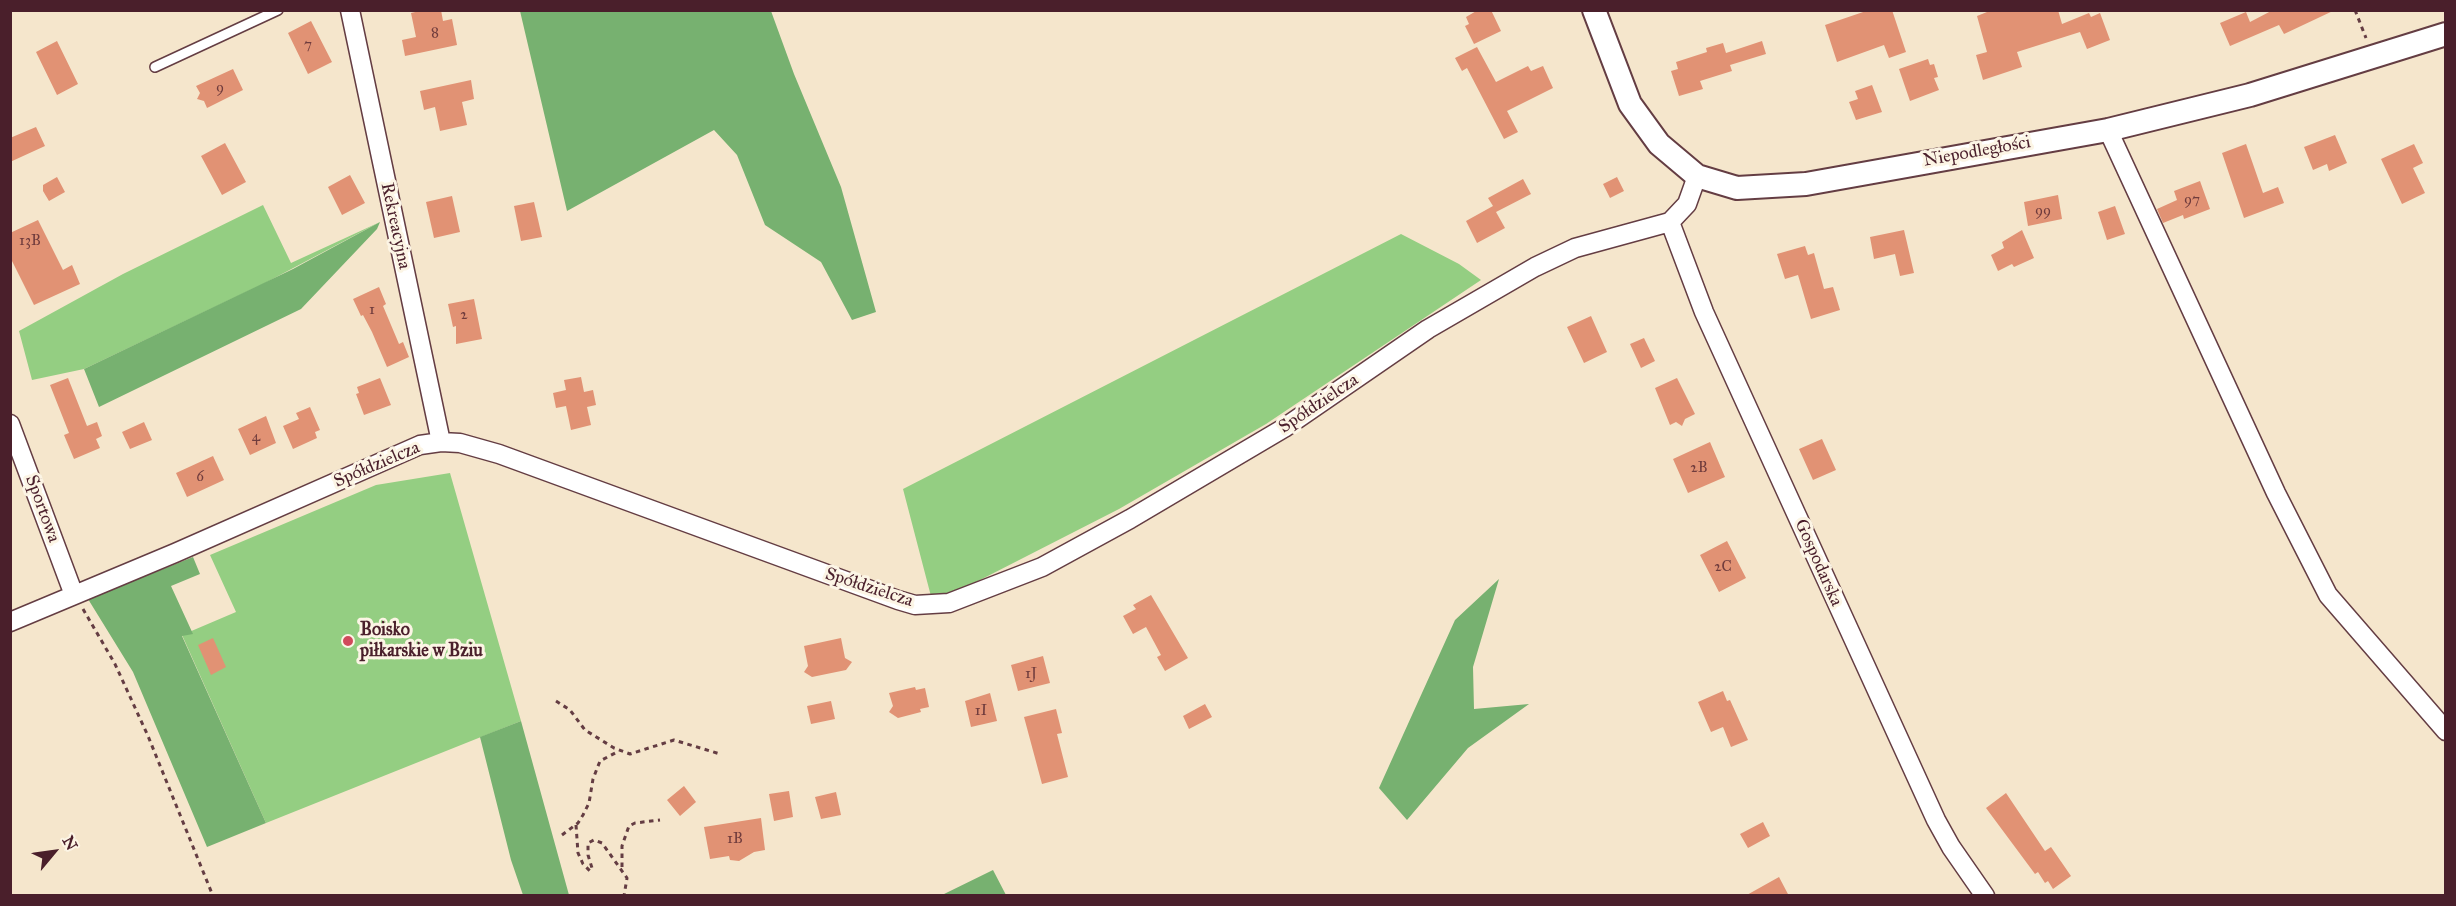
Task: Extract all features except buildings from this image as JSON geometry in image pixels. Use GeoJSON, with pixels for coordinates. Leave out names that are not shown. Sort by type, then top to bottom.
{"type":"FeatureCollection","features":[{"type":"Feature","properties":{"kind":"street","name":"Rekreacyjna"},"geometry":{"type":"LineString","coordinates":[[350,10],[441,442]]}},
{"type":"Feature","properties":{"kind":"street","name":"Niepodległości"},"geometry":{"type":"LineString","coordinates":[[1594,10],[1630,104],[1659,144],[1697,176],[1737,188],[1806,184],[2108,130],[2205,108],[2445,34]]}},
{"type":"Feature","properties":{"kind":"street"},"geometry":{"type":"LineString","coordinates":[[2108,130],[2276,493],[2328,595],[2445,731]]}},
{"type":"Feature","properties":{"kind":"street"},"geometry":{"type":"LineString","coordinates":[[1670,222],[1687,204],[1697,176]]}},
{"type":"Feature","properties":{"kind":"street","name":"Spółdzielcza"},"geometry":{"type":"LineString","coordinates":[[10,621],[420,445],[441,442],[460,443],[500,454],[898,600],[915,605],[949,603],[1042,567],[1130,519],[1284,428],[1428,329],[1535,267],[1575,248],[1670,222]]}},
{"type":"Feature","properties":{"kind":"street","name":"Gospodarska"},"geometry":{"type":"LineString","coordinates":[[1670,222],[1704,312],[1926,799],[1951,847],[1984,896]]}},
{"type":"Feature","properties":{"kind":"street","name":"Sportowa"},"geometry":{"type":"LineString","coordinates":[[10,424],[74,595]]}},
{"type":"Feature","properties":{"kind":"lane"},"geometry":{"type":"LineString","coordinates":[[155,67],[278,10]]}},
{"type":"Feature","properties":{"kind":"path"},"geometry":{"type":"LineString","coordinates":[[2355,10],[2373,56]]}},
{"type":"Feature","properties":{"kind":"path"},"geometry":{"type":"LineString","coordinates":[[74,595],[116,664],[213,896]]}},
{"type":"Feature","properties":{"kind":"path"},"geometry":{"type":"LineString","coordinates":[[556,701],[570,710],[585,730],[621,751],[636,754],[674,740],[720,754]]}},
{"type":"Feature","properties":{"kind":"path"},"geometry":{"type":"LineString","coordinates":[[562,835],[576,825],[589,803],[593,779],[600,761],[621,751]]}},
{"type":"Feature","properties":{"kind":"path"},"geometry":{"type":"LineString","coordinates":[[622,869],[622,846],[629,826],[635,823],[660,820]]}},
{"type":"Feature","properties":{"kind":"path"},"geometry":{"type":"LineString","coordinates":[[576,825],[578,853],[590,871],[592,868],[588,855],[588,843],[594,840],[602,843],[627,878],[624,896]]}},
{"type":"Feature","properties":{"kind":"green space"},"geometry":{"type":"Polygon","coordinates":[[[520,11],[771,11],[794,74],[841,187],[876,312],[852,320],[821,262],[765,225],[737,155],[714,130],[567,211],[520,11]]]}},
{"type":"Feature","properties":{"kind":"green space"},"geometry":{"type":"Polygon","coordinates":[[[263,205],[291,263],[380,222],[265,283],[84,369],[32,380],[19,331],[123,274],[263,205]]]}},
{"type":"Feature","properties":{"kind":"green space"},"geometry":{"type":"Polygon","coordinates":[[[380,222],[377,229],[301,309],[99,407],[84,369],[293,269],[380,222]]]}},
{"type":"Feature","properties":{"kind":"green space"},"geometry":{"type":"Polygon","coordinates":[[[1401,234],[1459,264],[1481,280],[1266,424],[1119,509],[933,604],[903,489],[1401,234]]]}},
{"type":"Feature","properties":{"kind":"green space"},"geometry":{"type":"Polygon","coordinates":[[[450,473],[521,721],[266,823],[182,635],[236,612],[210,555],[376,485],[450,473]]]}},
{"type":"Feature","properties":{"kind":"green space"},"geometry":{"type":"Polygon","coordinates":[[[193,557],[200,574],[171,586],[193,634],[182,636],[266,823],[207,847],[133,672],[88,599],[193,557]]]}},
{"type":"Feature","properties":{"kind":"green space"},"geometry":{"type":"Polygon","coordinates":[[[1499,579],[1473,667],[1474,709],[1529,704],[1468,748],[1407,820],[1379,788],[1455,620],[1499,579]]]}},
{"type":"Feature","properties":{"kind":"green space"},"geometry":{"type":"Polygon","coordinates":[[[521,721],[569,895],[523,895],[511,860],[480,737],[521,721]]]}},
{"type":"Feature","properties":{"kind":"green space"},"geometry":{"type":"Polygon","coordinates":[[[993,870],[1006,895],[942,895],[993,870]]]}},
{"type":"Feature","properties":{"kind":"place","name":"Boisko piłkarskie w Bziu"},"geometry":{"type":"Point","coordinates":[348,641]}}]}
